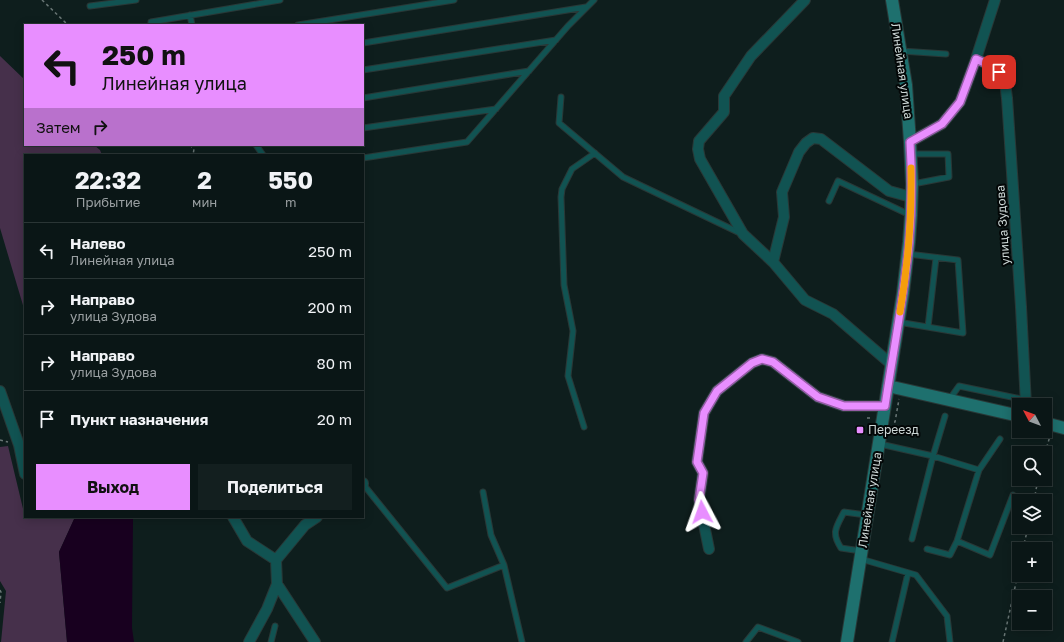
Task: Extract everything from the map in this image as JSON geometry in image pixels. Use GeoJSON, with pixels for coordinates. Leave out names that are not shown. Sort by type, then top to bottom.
{"type":"FeatureCollection","features":[{"type":"Feature","properties":{"kind":"street"},"geometry":{"type":"LineString","coordinates":[[805,0],[751,56],[724,96],[724,112],[699,141],[698,149],[700,159],[742,234],[773,262],[805,300],[833,314],[891,364]]}},
{"type":"Feature","properties":{"kind":"street","name":"Линейная улица"},"geometry":{"type":"LineString","coordinates":[[847,642],[898,322],[908,254],[911,216],[911,154],[906,85],[892,0]]}},
{"type":"Feature","properties":{"kind":"street"},"geometry":{"type":"LineString","coordinates":[[910,142],[942,124],[960,102],[995,0]]}},
{"type":"Feature","properties":{"kind":"street","name":"улица Зудова"},"geometry":{"type":"LineString","coordinates":[[976,59],[991,66],[999,72],[1004,80],[1007,98],[1026,398]]}},
{"type":"Feature","properties":{"kind":"street"},"geometry":{"type":"LineString","coordinates":[[773,262],[784,217],[782,192],[799,152],[806,143],[813,138],[821,139],[889,191],[911,197]]}},
{"type":"Feature","properties":{"kind":"street"},"geometry":{"type":"LineString","coordinates":[[708,549],[699,500],[703,473],[697,462],[704,413],[717,391],[752,363],[762,359],[773,362],[818,397],[844,406],[885,406]]}},
{"type":"Feature","properties":{"kind":"street"},"geometry":{"type":"LineString","coordinates":[[888,386],[1012,414]]}},
{"type":"Feature","properties":{"kind":"street"},"geometry":{"type":"LineString","coordinates":[[0,391],[22,444],[24,464]]}},
{"type":"Feature","properties":{"kind":"street"},"geometry":{"type":"LineString","coordinates":[[234,518],[247,542],[276,560]]}},
{"type":"Feature","properties":{"kind":"street"},"geometry":{"type":"LineString","coordinates":[[249,642],[268,609],[277,584],[276,560],[305,525],[316,518]]}},
{"type":"Feature","properties":{"kind":"street"},"geometry":{"type":"LineString","coordinates":[[277,584],[315,642]]}},
{"type":"Feature","properties":{"kind":"lane"},"geometry":{"type":"LineString","coordinates":[[90,6],[136,0]]}},
{"type":"Feature","properties":{"kind":"lane"},"geometry":{"type":"LineString","coordinates":[[151,24],[151,22],[280,0]]}},
{"type":"Feature","properties":{"kind":"lane"},"geometry":{"type":"LineString","coordinates":[[304,24],[454,0]]}},
{"type":"Feature","properties":{"kind":"lane"},"geometry":{"type":"LineString","coordinates":[[364,158],[467,142],[568,26],[594,0]]}},
{"type":"Feature","properties":{"kind":"lane"},"geometry":{"type":"LineString","coordinates":[[364,43],[587,7]]}},
{"type":"Feature","properties":{"kind":"lane"},"geometry":{"type":"LineString","coordinates":[[190,15],[192,24]]}},
{"type":"Feature","properties":{"kind":"lane"},"geometry":{"type":"LineString","coordinates":[[364,70],[556,40]]}},
{"type":"Feature","properties":{"kind":"lane"},"geometry":{"type":"LineString","coordinates":[[900,51],[946,54]]}},
{"type":"Feature","properties":{"kind":"lane"},"geometry":{"type":"LineString","coordinates":[[364,98],[529,71]]}},
{"type":"Feature","properties":{"kind":"lane"},"geometry":{"type":"LineString","coordinates":[[561,97],[559,123],[623,177],[742,234]]}},
{"type":"Feature","properties":{"kind":"lane"},"geometry":{"type":"LineString","coordinates":[[364,128],[496,109]]}},
{"type":"Feature","properties":{"kind":"lane"},"geometry":{"type":"LineString","coordinates":[[584,427],[568,376],[573,331],[564,284],[561,198],[562,189],[572,169],[595,153]]}},
{"type":"Feature","properties":{"kind":"lane"},"geometry":{"type":"LineString","coordinates":[[911,154],[948,154],[949,177],[912,184]]}},
{"type":"Feature","properties":{"kind":"lane"},"geometry":{"type":"LineString","coordinates":[[829,201],[838,181],[911,216]]}},
{"type":"Feature","properties":{"kind":"lane"},"geometry":{"type":"LineString","coordinates":[[898,322],[963,333],[958,260],[908,254]]}},
{"type":"Feature","properties":{"kind":"lane"},"geometry":{"type":"LineString","coordinates":[[928,327],[936,258]]}},
{"type":"Feature","properties":{"kind":"lane"},"geometry":{"type":"LineString","coordinates":[[949,400],[959,386],[1012,399]]}},
{"type":"Feature","properties":{"kind":"lane"},"geometry":{"type":"LineString","coordinates":[[912,539],[933,456],[945,416]]}},
{"type":"Feature","properties":{"kind":"lane"},"geometry":{"type":"LineString","coordinates":[[927,549],[950,555],[957,541],[979,470],[1000,439]]}},
{"type":"Feature","properties":{"kind":"lane"},"geometry":{"type":"LineString","coordinates":[[879,444],[933,456],[979,470]]}},
{"type":"Feature","properties":{"kind":"lane"},"geometry":{"type":"LineString","coordinates":[[364,485],[446,588],[504,565]]}},
{"type":"Feature","properties":{"kind":"lane"},"geometry":{"type":"LineString","coordinates":[[483,492],[491,535],[504,565],[522,642]]}},
{"type":"Feature","properties":{"kind":"lane"},"geometry":{"type":"LineString","coordinates":[[957,541],[990,555],[1012,498]]}},
{"type":"Feature","properties":{"kind":"lane"},"geometry":{"type":"LineString","coordinates":[[867,515],[844,512],[836,527],[836,540],[841,548],[916,575],[947,616],[950,642]]}},
{"type":"Feature","properties":{"kind":"lane"},"geometry":{"type":"LineString","coordinates":[[892,642],[908,572]]}},
{"type":"Feature","properties":{"kind":"lane"},"geometry":{"type":"LineString","coordinates":[[271,642],[275,626]]}},
{"type":"Feature","properties":{"kind":"lane"},"geometry":{"type":"LineString","coordinates":[[746,642],[758,627],[798,642]]}},
{"type":"Feature","properties":{"kind":"path"},"geometry":{"type":"LineString","coordinates":[[42,0],[67,24]]}},
{"type":"Feature","properties":{"kind":"path"},"geometry":{"type":"LineString","coordinates":[[1047,446],[1054,425]]}},
{"type":"Feature","properties":{"kind":"path"},"geometry":{"type":"LineString","coordinates":[[1004,642],[1016,582]]}},
{"type":"Feature","properties":{"kind":"path"},"geometry":{"type":"LineString","coordinates":[[0,590],[0,603]]}},
{"type":"Feature","properties":{"kind":"shaded area"},"geometry":{"type":"Polygon","coordinates":[[[0,56],[24,79],[24,146],[95,146],[100,150],[102,154],[24,154],[24,309],[0,228],[0,56]]]}},
{"type":"Feature","properties":{"kind":"shaded area"},"geometry":{"type":"Polygon","coordinates":[[[8,446],[24,518],[75,518],[59,552],[67,642],[1,642],[6,591],[0,581],[0,447],[8,446]]]}},
{"type":"Feature","properties":{"kind":"shaded area"},"geometry":{"type":"Polygon","coordinates":[[[75,518],[133,518],[132,628],[134,642],[67,642],[59,552],[75,518]]]}},
{"type":"Feature","properties":{"kind":"slow traffic"},"geometry":{"type":"LineString","coordinates":[[900,312],[909,242],[912,184],[911,168]]}},
{"type":"Feature","properties":{"kind":"place","name":"Переезд"},"geometry":{"type":"Point","coordinates":[860,430]}},
{"type":"Feature","properties":{"kind":"route"},"geometry":{"type":"LineString","coordinates":[[702,512],[699,500],[703,473],[697,462],[704,413],[717,391],[752,363],[762,359],[773,362],[818,397],[844,406],[885,406],[903,293],[909,242],[912,184],[910,142],[942,124],[960,102],[976,59],[991,66],[999,72]]}}]}
